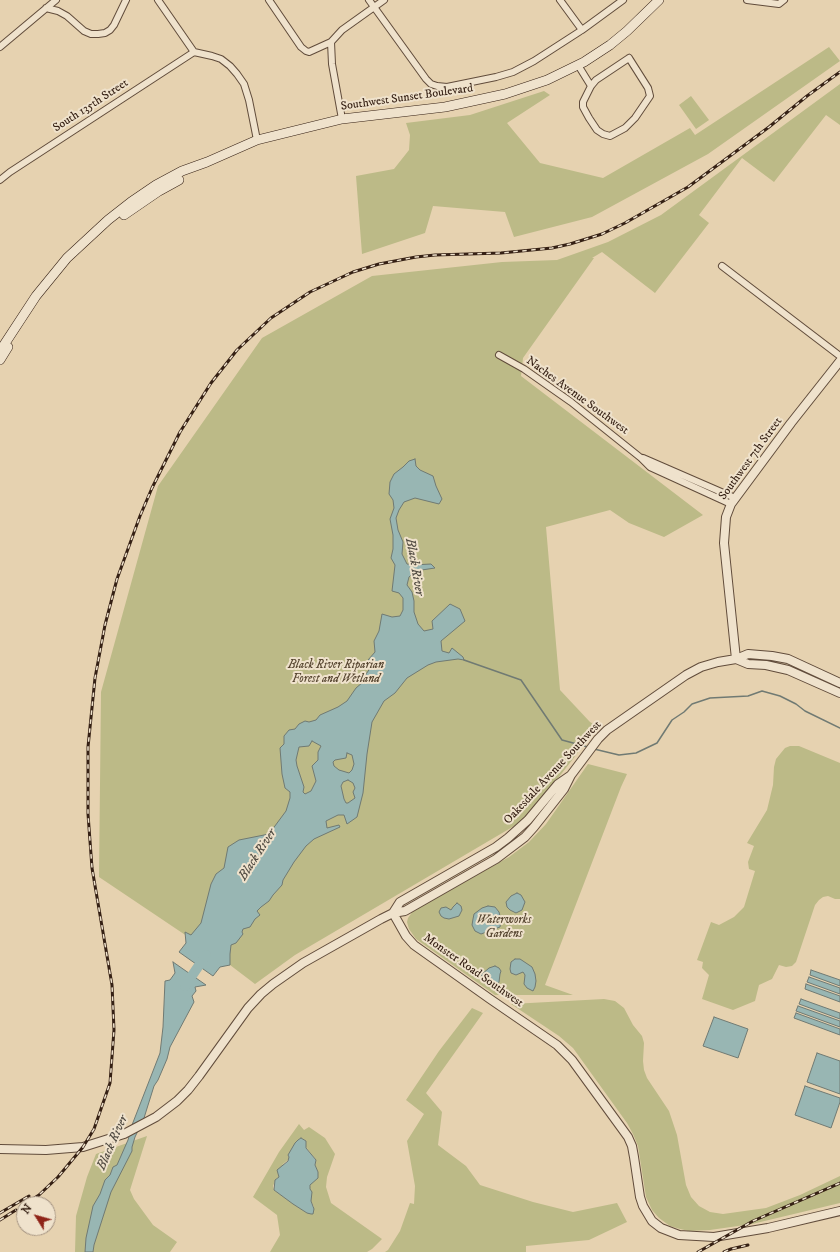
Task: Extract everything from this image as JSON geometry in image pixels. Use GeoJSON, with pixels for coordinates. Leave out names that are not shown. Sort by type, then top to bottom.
{"type":"FeatureCollection","features":[{"type":"Feature","properties":{"kind":"main road","name":"Southwest Sunset Boulevard"},"geometry":{"type":"LineString","coordinates":[[0,351],[41,290],[67,258],[131,202],[156,185],[182,171],[258,140],[342,119],[445,107],[505,94],[547,80],[578,65],[610,45],[627,32],[659,0]]}},
{"type":"Feature","properties":{"kind":"main road","name":"Southwest Sunset Boulevard"},"geometry":{"type":"LineString","coordinates":[[0,360],[13,338],[43,298],[72,262],[100,235],[132,209],[207,162]]}},
{"type":"Feature","properties":{"kind":"street"},"geometry":{"type":"LineString","coordinates":[[0,47],[56,0]]}},
{"type":"Feature","properties":{"kind":"street"},"geometry":{"type":"LineString","coordinates":[[46,8],[58,11],[67,16],[84,31],[91,34],[98,34],[105,33],[110,30],[126,0]]}},
{"type":"Feature","properties":{"kind":"street"},"geometry":{"type":"LineString","coordinates":[[158,0],[194,52],[221,59],[237,74],[244,84],[258,140]]}},
{"type":"Feature","properties":{"kind":"street"},"geometry":{"type":"LineString","coordinates":[[269,0],[302,47],[309,52],[331,42],[342,30],[384,0]]}},
{"type":"Feature","properties":{"kind":"street"},"geometry":{"type":"LineString","coordinates":[[369,0],[431,84],[447,87],[513,72],[534,61],[582,30],[623,0]]}},
{"type":"Feature","properties":{"kind":"street"},"geometry":{"type":"LineString","coordinates":[[560,0],[582,30]]}},
{"type":"Feature","properties":{"kind":"street"},"geometry":{"type":"LineString","coordinates":[[746,0],[781,2]]}},
{"type":"Feature","properties":{"kind":"street"},"geometry":{"type":"LineString","coordinates":[[331,42],[332,64],[342,119]]}},
{"type":"Feature","properties":{"kind":"street","name":"South 135th Street"},"geometry":{"type":"LineString","coordinates":[[0,180],[43,150],[194,52]]}},
{"type":"Feature","properties":{"kind":"street"},"geometry":{"type":"LineString","coordinates":[[629,58],[648,88],[650,96],[635,118],[625,128],[610,136],[597,130],[583,107],[583,102],[591,86],[596,80],[629,58]]}},
{"type":"Feature","properties":{"kind":"street"},"geometry":{"type":"LineString","coordinates":[[578,65],[591,86]]}},
{"type":"Feature","properties":{"kind":"street"},"geometry":{"type":"LineString","coordinates":[[722,266],[840,356]]}},
{"type":"Feature","properties":{"kind":"street","name":"Naches Avenue Southwest"},"geometry":{"type":"LineString","coordinates":[[498,355],[524,369],[571,402],[642,458],[733,501]]}},
{"type":"Feature","properties":{"kind":"street","name":"Southwest 7th Street"},"geometry":{"type":"LineString","coordinates":[[736,659],[724,543],[726,517],[733,501],[791,423],[840,361]]}},
{"type":"Feature","properties":{"kind":"street","name":"Oakesdale Avenue Southwest"},"geometry":{"type":"LineString","coordinates":[[393,912],[405,911],[496,859],[525,837],[564,789],[571,775],[598,739],[607,730],[686,675],[701,667],[736,659],[748,654],[772,656],[788,659],[840,683]]}},
{"type":"Feature","properties":{"kind":"street","name":"Oakesdale Avenue Southwest"},"geometry":{"type":"LineString","coordinates":[[736,659],[748,664],[766,665],[788,670],[840,693]]}},
{"type":"Feature","properties":{"kind":"street"},"geometry":{"type":"LineString","coordinates":[[830,688],[840,689]]}},
{"type":"Feature","properties":{"kind":"street","name":"Oakesdale Avenue Southwest"},"geometry":{"type":"LineString","coordinates":[[393,912],[400,902],[496,847],[508,838],[528,820],[558,784],[571,775]]}},
{"type":"Feature","properties":{"kind":"street"},"geometry":{"type":"LineString","coordinates":[[0,1149],[46,1150],[83,1147],[134,1130],[176,1102],[188,1090],[248,1008],[267,989],[288,972],[393,912]]}},
{"type":"Feature","properties":{"kind":"street","name":"Monster Road Southwest"},"geometry":{"type":"LineString","coordinates":[[393,912],[406,936],[414,945],[557,1045],[572,1060],[628,1137],[632,1146],[640,1197],[643,1206],[652,1221],[661,1228],[679,1235],[714,1237],[768,1228],[840,1211]]}},
{"type":"Feature","properties":{"kind":"green space"},"geometry":{"type":"Polygon","coordinates":[[[829,47],[840,61],[708,154],[592,217],[514,237],[505,212],[433,206],[425,233],[362,254],[356,176],[394,169],[409,150],[410,135],[406,123],[470,115],[544,91],[550,95],[507,123],[540,163],[603,178],[690,128],[695,135],[829,47]]]}},
{"type":"Feature","properties":{"kind":"green space","name":"Black River Riparian Forest and Wetland"},"geometry":{"type":"Polygon","coordinates":[[[840,84],[840,125],[826,115],[774,182],[742,158],[699,215],[709,223],[655,293],[602,252],[592,258],[594,258],[523,358],[521,376],[703,515],[664,537],[629,523],[610,510],[546,527],[560,690],[590,722],[598,727],[526,819],[295,955],[255,984],[230,965],[99,877],[101,692],[158,486],[262,338],[372,276],[502,262],[557,260],[608,242],[661,215],[840,84]]]}},
{"type":"Feature","properties":{"kind":"green space"},"geometry":{"type":"Polygon","coordinates":[[[691,96],[709,120],[696,129],[679,105],[691,96]]]}},
{"type":"Feature","properties":{"kind":"green space"},"geometry":{"type":"Polygon","coordinates":[[[790,746],[799,746],[840,763],[840,899],[835,899],[828,896],[819,900],[815,905],[796,962],[792,966],[786,967],[779,965],[772,979],[759,985],[755,1001],[733,1010],[702,999],[709,975],[702,968],[703,962],[697,960],[711,922],[719,925],[734,917],[744,907],[755,871],[749,869],[748,862],[754,846],[747,843],[767,810],[773,785],[776,759],[785,748],[790,746]]]}},
{"type":"Feature","properties":{"kind":"green space","name":"Waterworks Gardens"},"geometry":{"type":"Polygon","coordinates":[[[588,764],[627,774],[545,985],[573,995],[495,995],[416,939],[409,929],[407,922],[408,918],[413,911],[509,857],[529,842],[546,824],[588,764]]]}},
{"type":"Feature","properties":{"kind":"green space"},"geometry":{"type":"Polygon","coordinates":[[[604,999],[615,1001],[624,1008],[633,1025],[642,1036],[644,1043],[644,1070],[647,1078],[669,1111],[677,1135],[686,1185],[691,1197],[699,1206],[710,1212],[723,1214],[766,1208],[800,1195],[840,1176],[840,1203],[752,1224],[710,1230],[689,1231],[680,1229],[670,1226],[659,1218],[652,1210],[646,1197],[638,1146],[627,1123],[573,1048],[559,1036],[511,1004],[604,999]]]}},
{"type":"Feature","properties":{"kind":"green space"},"geometry":{"type":"Polygon","coordinates":[[[472,1008],[483,1013],[426,1093],[442,1112],[438,1145],[466,1166],[480,1185],[533,1202],[573,1212],[617,1203],[627,1222],[589,1240],[526,1246],[526,1252],[385,1252],[388,1250],[400,1231],[410,1203],[414,1204],[415,1186],[407,1141],[424,1114],[406,1100],[439,1051],[472,1008]]]}},
{"type":"Feature","properties":{"kind":"green space"},"geometry":{"type":"Polygon","coordinates":[[[299,1124],[304,1130],[309,1127],[325,1138],[335,1154],[327,1177],[326,1187],[331,1203],[382,1239],[367,1252],[270,1252],[280,1235],[277,1215],[253,1197],[279,1152],[299,1124]],[[301,1138],[298,1140],[288,1155],[289,1159],[283,1164],[278,1174],[279,1177],[276,1179],[273,1186],[274,1190],[307,1213],[314,1207],[311,1201],[310,1187],[311,1183],[318,1178],[318,1172],[315,1165],[316,1160],[306,1147],[306,1141],[301,1138]]]}},
{"type":"Feature","properties":{"kind":"green space"},"geometry":{"type":"Polygon","coordinates":[[[147,1136],[130,1190],[134,1199],[153,1225],[177,1242],[170,1252],[75,1252],[76,1216],[87,1177],[96,1154],[147,1136]]]}},
{"type":"Feature","properties":{"kind":"water"},"geometry":{"type":"Polygon","coordinates":[[[415,459],[416,466],[420,470],[433,476],[442,499],[439,504],[415,498],[404,502],[396,518],[398,530],[403,542],[402,554],[407,564],[431,564],[435,568],[415,571],[409,577],[407,585],[412,592],[414,612],[418,624],[424,631],[433,629],[432,621],[450,604],[460,609],[465,621],[441,641],[442,651],[449,653],[452,648],[463,657],[464,660],[458,659],[436,662],[428,665],[407,678],[395,693],[384,701],[372,722],[363,793],[357,817],[347,824],[344,815],[338,815],[326,821],[327,828],[339,825],[340,827],[314,839],[306,846],[294,862],[283,880],[282,885],[269,901],[257,911],[260,915],[255,919],[250,927],[243,929],[243,934],[236,943],[231,945],[230,965],[220,967],[213,976],[179,952],[186,943],[185,932],[191,935],[201,923],[211,884],[216,874],[224,868],[228,847],[239,840],[269,834],[286,811],[290,798],[290,792],[285,788],[282,774],[280,748],[284,744],[284,736],[289,730],[295,729],[299,724],[305,721],[309,722],[316,720],[320,715],[347,701],[356,688],[363,682],[364,677],[371,667],[368,660],[375,652],[374,641],[379,631],[382,614],[392,617],[400,616],[403,610],[403,598],[399,593],[392,591],[395,565],[391,558],[393,549],[393,535],[390,519],[394,508],[393,500],[389,494],[390,482],[394,474],[409,461],[415,459]],[[312,741],[309,746],[299,747],[296,760],[304,787],[303,792],[305,794],[311,791],[316,781],[312,766],[318,760],[318,752],[321,746],[312,741]],[[347,753],[346,758],[335,760],[333,762],[334,766],[339,770],[349,773],[354,764],[352,755],[347,753]],[[348,780],[343,782],[341,786],[344,799],[346,803],[348,803],[355,798],[353,792],[355,788],[353,783],[348,780]]]}},
{"type":"Feature","properties":{"kind":"water"},"geometry":{"type":"Polygon","coordinates":[[[517,893],[521,895],[525,902],[522,910],[516,913],[507,907],[506,902],[511,896],[517,893]]]}},
{"type":"Feature","properties":{"kind":"water"},"geometry":{"type":"Polygon","coordinates":[[[457,903],[461,906],[462,910],[459,916],[449,919],[441,916],[439,912],[441,908],[446,907],[451,910],[457,903]]]}},
{"type":"Feature","properties":{"kind":"water"},"geometry":{"type":"Polygon","coordinates":[[[488,906],[495,907],[499,912],[501,920],[500,927],[481,934],[475,931],[472,925],[474,914],[482,908],[488,906]]]}},
{"type":"Feature","properties":{"kind":"water"},"geometry":{"type":"Polygon","coordinates":[[[515,959],[520,959],[532,967],[536,981],[533,991],[527,988],[524,984],[525,975],[523,972],[516,975],[511,973],[511,962],[515,959]]]}},
{"type":"Feature","properties":{"kind":"water"},"geometry":{"type":"Polygon","coordinates":[[[173,962],[206,985],[195,987],[196,991],[192,996],[194,1002],[170,1047],[167,1059],[154,1086],[144,1118],[135,1137],[132,1151],[111,1192],[93,1252],[85,1252],[86,1238],[93,1206],[100,1194],[105,1180],[110,1175],[113,1167],[117,1165],[128,1140],[132,1125],[160,1053],[165,981],[170,980],[175,973],[173,962]]]}},
{"type":"Feature","properties":{"kind":"water"},"geometry":{"type":"Polygon","coordinates":[[[495,966],[501,971],[498,984],[488,982],[481,975],[489,968],[495,966]]]}},
{"type":"Feature","properties":{"kind":"water"},"geometry":{"type":"Polygon","coordinates":[[[811,970],[840,980],[840,986],[810,975],[811,970]]]}},
{"type":"Feature","properties":{"kind":"water"},"geometry":{"type":"Polygon","coordinates":[[[809,977],[840,988],[840,994],[807,982],[809,977]]]}},
{"type":"Feature","properties":{"kind":"water"},"geometry":{"type":"Polygon","coordinates":[[[806,984],[840,996],[840,1002],[805,989],[806,984]]]}},
{"type":"Feature","properties":{"kind":"water"},"geometry":{"type":"Polygon","coordinates":[[[801,999],[840,1013],[840,1019],[799,1004],[801,999]]]}},
{"type":"Feature","properties":{"kind":"water"},"geometry":{"type":"Polygon","coordinates":[[[798,1006],[840,1021],[840,1027],[796,1011],[798,1006]]]}},
{"type":"Feature","properties":{"kind":"water"},"geometry":{"type":"Polygon","coordinates":[[[796,1013],[840,1029],[840,1035],[794,1018],[796,1013]]]}},
{"type":"Feature","properties":{"kind":"water"},"geometry":{"type":"Polygon","coordinates":[[[714,1017],[748,1029],[738,1058],[703,1046],[714,1017]]]}},
{"type":"Feature","properties":{"kind":"water"},"geometry":{"type":"Polygon","coordinates":[[[817,1053],[840,1061],[840,1094],[807,1082],[817,1053]]]}},
{"type":"Feature","properties":{"kind":"water"},"geometry":{"type":"Polygon","coordinates":[[[805,1086],[840,1098],[831,1128],[795,1115],[805,1086]]]}},
{"type":"Feature","properties":{"kind":"water"},"geometry":{"type":"Polygon","coordinates":[[[301,1138],[306,1141],[306,1148],[316,1160],[315,1165],[318,1172],[318,1178],[310,1185],[312,1192],[311,1201],[314,1209],[313,1214],[307,1213],[274,1190],[275,1180],[279,1177],[277,1170],[288,1161],[288,1155],[295,1143],[301,1138]]]}},
{"type":"Feature","properties":{"kind":"waterway"},"geometry":{"type":"LineString","coordinates":[[464,660],[521,680],[562,740],[588,747]]}},
{"type":"Feature","properties":{"kind":"waterway"},"geometry":{"type":"LineString","coordinates":[[594,749],[619,755],[636,753],[657,743],[672,720],[684,712],[692,704],[710,698],[748,696],[762,691],[780,696],[796,704],[805,711],[840,728]]}},
{"type":"Feature","properties":{"kind":"waterway","name":"Black River"},"geometry":{"type":"LineString","coordinates":[[185,986],[206,955]]}},
{"type":"Feature","properties":{"kind":"railway"},"geometry":{"type":"LineString","coordinates":[[37,1196],[58,1177],[83,1147],[94,1129],[110,1083],[114,1030],[112,985],[92,868],[88,814],[88,747],[95,678],[105,625],[117,579],[152,488],[180,432],[211,383],[237,350],[271,318],[310,292],[353,272],[379,264],[416,257],[501,253],[552,248],[602,234],[625,223],[688,187],[840,72]]}},
{"type":"Feature","properties":{"kind":"railway"},"geometry":{"type":"LineString","coordinates":[[698,1252],[753,1221],[840,1183]]}},
{"type":"Feature","properties":{"kind":"railway"},"geometry":{"type":"LineString","coordinates":[[0,1213],[16,1204]]}},
{"type":"Feature","properties":{"kind":"railway"},"geometry":{"type":"LineString","coordinates":[[0,1220],[16,1210]]}},
{"type":"Feature","properties":{"kind":"railway"},"geometry":{"type":"LineString","coordinates":[[724,1252],[748,1245]]}}]}
